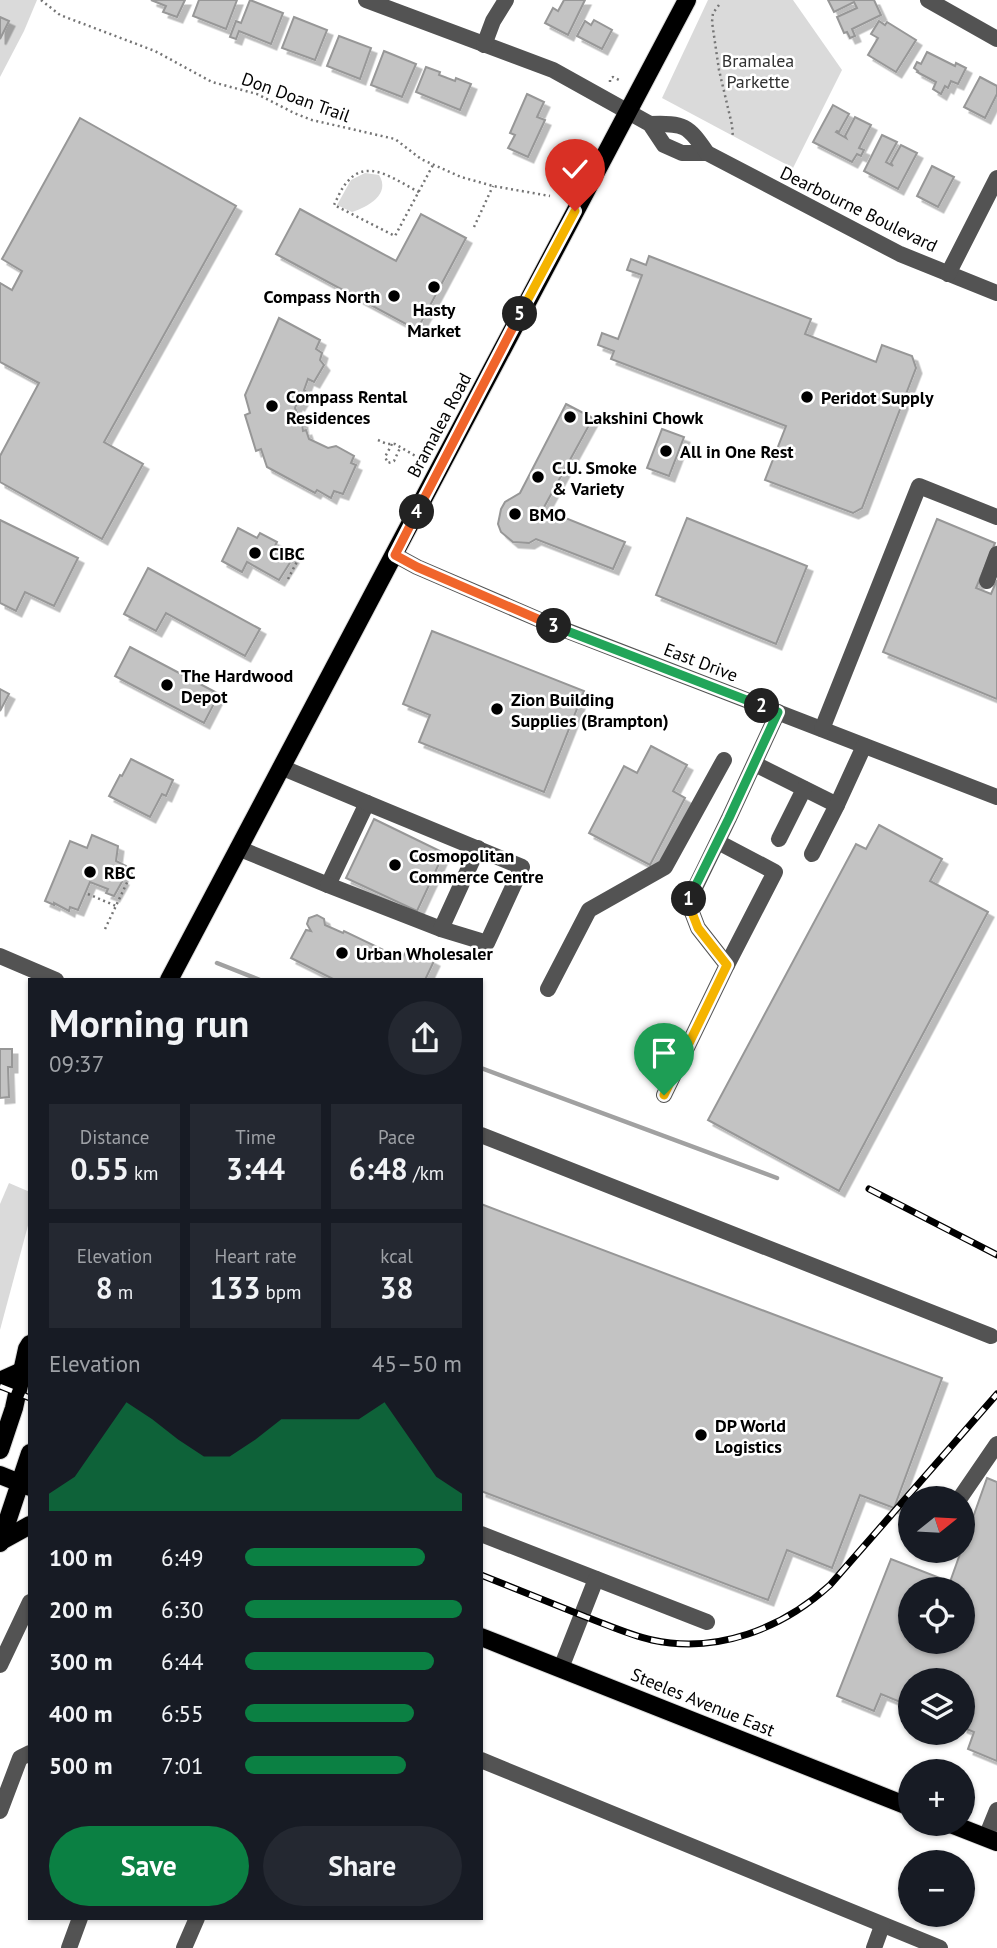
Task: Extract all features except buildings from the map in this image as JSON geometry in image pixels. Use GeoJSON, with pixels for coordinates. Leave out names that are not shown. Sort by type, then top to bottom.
{"type":"FeatureCollection","features":[{"type":"Feature","properties":{"kind":"main road","name":"Bramalea Road"},"geometry":{"type":"LineString","coordinates":[[170,978],[687,0]]}},
{"type":"Feature","properties":{"kind":"main road"},"geometry":{"type":"LineString","coordinates":[[28,1347],[14,1408],[2,1438],[28,1444]]}},
{"type":"Feature","properties":{"kind":"main road"},"geometry":{"type":"LineString","coordinates":[[0,1381],[22,1371]]}},
{"type":"Feature","properties":{"kind":"main road"},"geometry":{"type":"LineString","coordinates":[[0,1542],[25,1485],[28,1466]]}},
{"type":"Feature","properties":{"kind":"main road"},"geometry":{"type":"LineString","coordinates":[[0,1475],[25,1485]]}},
{"type":"Feature","properties":{"kind":"main road"},"geometry":{"type":"LineString","coordinates":[[0,1542],[28,1526]]}},
{"type":"Feature","properties":{"kind":"main road","name":"Steeles Avenue East"},"geometry":{"type":"LineString","coordinates":[[483,1638],[898,1802]]}},
{"type":"Feature","properties":{"kind":"street","name":"Dearbourne Boulevard"},"geometry":{"type":"LineString","coordinates":[[366,0],[553,71],[650,124],[664,145],[682,153],[707,153]]}},
{"type":"Feature","properties":{"kind":"street"},"geometry":{"type":"LineString","coordinates":[[484,45],[493,21],[506,0]]}},
{"type":"Feature","properties":{"kind":"street"},"geometry":{"type":"LineString","coordinates":[[928,0],[997,39]]}},
{"type":"Feature","properties":{"kind":"street","name":"Dearbourne Boulevard"},"geometry":{"type":"LineString","coordinates":[[650,124],[676,123],[692,132],[707,153],[862,236],[997,293]]}},
{"type":"Feature","properties":{"kind":"street"},"geometry":{"type":"LineString","coordinates":[[948,274],[997,178]]}},
{"type":"Feature","properties":{"kind":"street"},"geometry":{"type":"LineString","coordinates":[[822,729],[919,486],[997,517]]}},
{"type":"Feature","properties":{"kind":"street"},"geometry":{"type":"LineString","coordinates":[[987,581],[997,554]]}},
{"type":"Feature","properties":{"kind":"street","name":"East Drive"},"geometry":{"type":"LineString","coordinates":[[395,555],[547,623],[997,797]]}},
{"type":"Feature","properties":{"kind":"street"},"geometry":{"type":"LineString","coordinates":[[727,965],[698,928],[688,902],[778,712]]}},
{"type":"Feature","properties":{"kind":"street"},"geometry":{"type":"LineString","coordinates":[[812,854],[864,746]]}},
{"type":"Feature","properties":{"kind":"street"},"geometry":{"type":"LineString","coordinates":[[548,989],[589,910],[666,867],[724,760]]}},
{"type":"Feature","properties":{"kind":"street"},"geometry":{"type":"LineString","coordinates":[[754,764],[837,805]]}},
{"type":"Feature","properties":{"kind":"street"},"geometry":{"type":"LineString","coordinates":[[238,848],[442,929],[487,943],[522,867],[281,767]]}},
{"type":"Feature","properties":{"kind":"street"},"geometry":{"type":"LineString","coordinates":[[779,839],[804,789]]}},
{"type":"Feature","properties":{"kind":"street"},"geometry":{"type":"LineString","coordinates":[[328,885],[367,803]]}},
{"type":"Feature","properties":{"kind":"street"},"geometry":{"type":"LineString","coordinates":[[664,1095],[775,872],[718,842]]}},
{"type":"Feature","properties":{"kind":"street"},"geometry":{"type":"LineString","coordinates":[[442,929],[478,848]]}},
{"type":"Feature","properties":{"kind":"street"},"geometry":{"type":"LineString","coordinates":[[0,956],[51,978]]}},
{"type":"Feature","properties":{"kind":"street"},"geometry":{"type":"LineString","coordinates":[[483,1136],[991,1336]]}},
{"type":"Feature","properties":{"kind":"street"},"geometry":{"type":"LineString","coordinates":[[968,1486],[997,1444]]}},
{"type":"Feature","properties":{"kind":"street"},"geometry":{"type":"LineString","coordinates":[[483,1535],[707,1622]]}},
{"type":"Feature","properties":{"kind":"street"},"geometry":{"type":"LineString","coordinates":[[561,1668],[596,1579]]}},
{"type":"Feature","properties":{"kind":"street"},"geometry":{"type":"LineString","coordinates":[[0,1665],[25,1626]]}},
{"type":"Feature","properties":{"kind":"street"},"geometry":{"type":"LineString","coordinates":[[0,1811],[20,1758],[28,1754]]}},
{"type":"Feature","properties":{"kind":"street"},"geometry":{"type":"LineString","coordinates":[[483,1761],[940,1948]]}},
{"type":"Feature","properties":{"kind":"street"},"geometry":{"type":"LineString","coordinates":[[991,1840],[997,1810]]}},
{"type":"Feature","properties":{"kind":"street"},"geometry":{"type":"LineString","coordinates":[[69,1948],[79,1920]]}},
{"type":"Feature","properties":{"kind":"street"},"geometry":{"type":"LineString","coordinates":[[184,1948],[196,1920]]}},
{"type":"Feature","properties":{"kind":"street"},"geometry":{"type":"LineString","coordinates":[[874,1948],[883,1926]]}},
{"type":"Feature","properties":{"kind":"path","name":"Don Doan Trail"},"geometry":{"type":"LineString","coordinates":[[41,0],[60,15],[155,51],[212,82],[257,94],[312,120],[395,139],[433,165],[461,177],[493,187],[550,197]]}},
{"type":"Feature","properties":{"kind":"path"},"geometry":{"type":"LineString","coordinates":[[719,5],[713,13],[712,22],[733,138]]}},
{"type":"Feature","properties":{"kind":"path"},"geometry":{"type":"LineString","coordinates":[[610,82],[613,77],[619,80]]}},
{"type":"Feature","properties":{"kind":"path"},"geometry":{"type":"LineString","coordinates":[[419,192],[377,171],[366,170],[347,181],[334,205],[396,236],[419,192],[433,165]]}},
{"type":"Feature","properties":{"kind":"path"},"geometry":{"type":"LineString","coordinates":[[474,227],[493,187]]}},
{"type":"Feature","properties":{"kind":"path"},"geometry":{"type":"LineString","coordinates":[[378,440],[392,444],[439,469]]}},
{"type":"Feature","properties":{"kind":"path"},"geometry":{"type":"LineString","coordinates":[[392,444],[385,457],[388,463],[394,461],[400,448]]}},
{"type":"Feature","properties":{"kind":"path"},"geometry":{"type":"LineString","coordinates":[[288,579],[305,546]]}},
{"type":"Feature","properties":{"kind":"path"},"geometry":{"type":"LineString","coordinates":[[106,929],[132,872]]}},
{"type":"Feature","properties":{"kind":"path"},"geometry":{"type":"LineString","coordinates":[[88,894],[116,906]]}},
{"type":"Feature","properties":{"kind":"green space"},"geometry":{"type":"Polygon","coordinates":[[[0,0],[37,0],[0,77],[0,0]]]}},
{"type":"Feature","properties":{"kind":"green space","name":"Bramalea Parkette"},"geometry":{"type":"Polygon","coordinates":[[[708,0],[793,0],[842,70],[793,168],[662,98],[708,0]]]}},
{"type":"Feature","properties":{"kind":"green space"},"geometry":{"type":"Polygon","coordinates":[[[365,173],[379,175],[382,182],[380,194],[376,199],[352,212],[337,205],[351,180],[365,173]]]}},
{"type":"Feature","properties":{"kind":"green space"},"geometry":{"type":"Polygon","coordinates":[[[9,1183],[28,1191],[28,1225],[0,1330],[0,1204],[9,1183]]]}},
{"type":"Feature","properties":{"kind":"waterway"},"geometry":{"type":"LineString","coordinates":[[217,963],[255,978]]}},
{"type":"Feature","properties":{"kind":"waterway"},"geometry":{"type":"LineString","coordinates":[[483,1069],[777,1178]]}},
{"type":"Feature","properties":{"kind":"railway"},"geometry":{"type":"LineString","coordinates":[[869,1189],[997,1255]]}},
{"type":"Feature","properties":{"kind":"railway"},"geometry":{"type":"LineString","coordinates":[[0,1386],[28,1397]]}},
{"type":"Feature","properties":{"kind":"railway"},"geometry":{"type":"LineString","coordinates":[[483,1576],[619,1630],[652,1640],[700,1643],[747,1634],[791,1614],[830,1585],[997,1394]]}},
{"type":"Feature","properties":{"kind":"place","name":"Hasty Market"},"geometry":{"type":"Point","coordinates":[434,287]}},
{"type":"Feature","properties":{"kind":"place","name":"Compass North"},"geometry":{"type":"Point","coordinates":[394,296]}},
{"type":"Feature","properties":{"kind":"place","name":"Peridot Supply"},"geometry":{"type":"Point","coordinates":[807,397]}},
{"type":"Feature","properties":{"kind":"place","name":"Compass Rental Residences"},"geometry":{"type":"Point","coordinates":[272,406]}},
{"type":"Feature","properties":{"kind":"place","name":"Lakshini Chowk"},"geometry":{"type":"Point","coordinates":[570,417]}},
{"type":"Feature","properties":{"kind":"place","name":"All in One Rest"},"geometry":{"type":"Point","coordinates":[666,451]}},
{"type":"Feature","properties":{"kind":"place","name":"C.U. Smoke & Variety"},"geometry":{"type":"Point","coordinates":[538,477]}},
{"type":"Feature","properties":{"kind":"place","name":"BMO"},"geometry":{"type":"Point","coordinates":[515,514]}},
{"type":"Feature","properties":{"kind":"place","name":"CIBC"},"geometry":{"type":"Point","coordinates":[255,553]}},
{"type":"Feature","properties":{"kind":"place","name":"The Hardwood Depot"},"geometry":{"type":"Point","coordinates":[167,685]}},
{"type":"Feature","properties":{"kind":"place","name":"Zion Building Supplies (Brampton)"},"geometry":{"type":"Point","coordinates":[497,709]}},
{"type":"Feature","properties":{"kind":"place","name":"Cosmopolitan Commerce Centre"},"geometry":{"type":"Point","coordinates":[395,865]}},
{"type":"Feature","properties":{"kind":"place","name":"RBC"},"geometry":{"type":"Point","coordinates":[90,872]}},
{"type":"Feature","properties":{"kind":"place","name":"Urban Wholesaler"},"geometry":{"type":"Point","coordinates":[342,953]}},
{"type":"Feature","properties":{"kind":"place","name":"DP World Logistics"},"geometry":{"type":"Point","coordinates":[701,1435]}},
{"type":"Feature","properties":{"kind":"route"},"geometry":{"type":"LineString","coordinates":[[575,211],[395,555],[547,623],[778,712],[688,902],[698,928],[727,965],[664,1095]]}}]}
